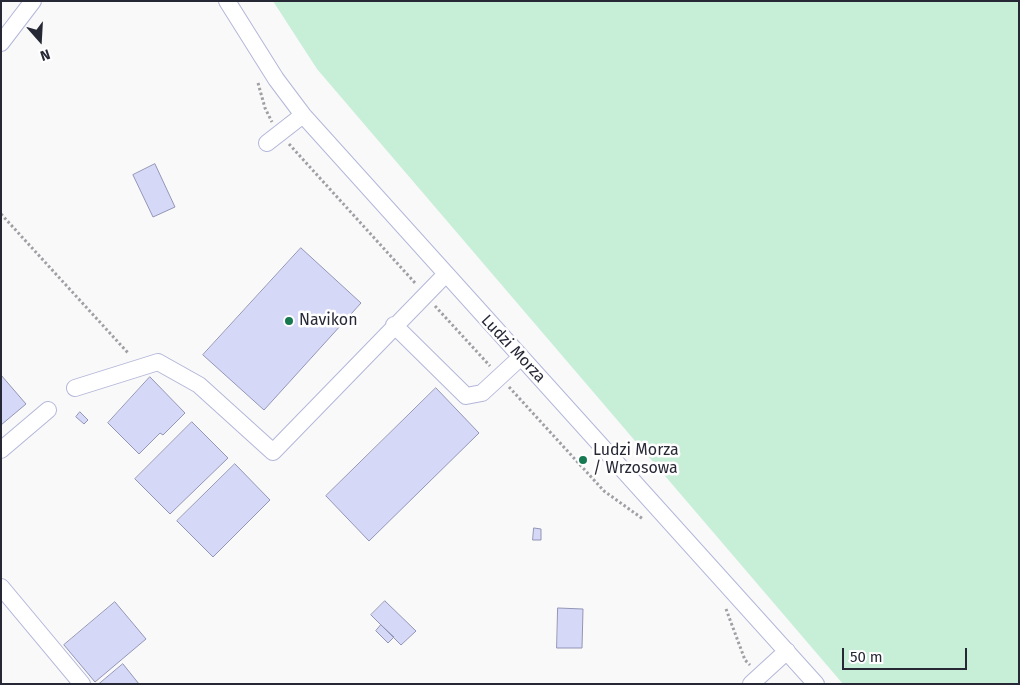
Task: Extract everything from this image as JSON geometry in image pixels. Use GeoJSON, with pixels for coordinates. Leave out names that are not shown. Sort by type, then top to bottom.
{"type":"FeatureCollection","features":[{"type":"Feature","properties":{"kind":"street"},"geometry":{"type":"LineString","coordinates":[[1,42],[33,1]]}},
{"type":"Feature","properties":{"kind":"street","name":"Ludzi Morza"},"geometry":{"type":"LineString","coordinates":[[227,1],[276,79],[303,115],[445,275],[816,684]]}},
{"type":"Feature","properties":{"kind":"street"},"geometry":{"type":"LineString","coordinates":[[273,138],[303,115]]}},
{"type":"Feature","properties":{"kind":"street"},"geometry":{"type":"LineString","coordinates":[[75,388],[158,362],[199,385],[273,452],[424,294],[445,275]]}},
{"type":"Feature","properties":{"kind":"street"},"geometry":{"type":"LineString","coordinates":[[394,325],[466,396],[482,393],[521,357]]}},
{"type":"Feature","properties":{"kind":"street"},"geometry":{"type":"LineString","coordinates":[[1,450],[48,410]]}},
{"type":"Feature","properties":{"kind":"street"},"geometry":{"type":"LineString","coordinates":[[1,586],[82,684]]}},
{"type":"Feature","properties":{"kind":"street"},"geometry":{"type":"LineString","coordinates":[[755,680],[787,652]]}},
{"type":"Feature","properties":{"kind":"path"},"geometry":{"type":"LineString","coordinates":[[254,75],[273,138],[424,294],[604,491],[649,523]]}},
{"type":"Feature","properties":{"kind":"path"},"geometry":{"type":"LineString","coordinates":[[1,214],[132,358]]}},
{"type":"Feature","properties":{"kind":"path"},"geometry":{"type":"LineString","coordinates":[[725,607],[745,660],[755,680]]}},
{"type":"Feature","properties":{"kind":"green space"},"geometry":{"type":"Polygon","coordinates":[[[273,1],[1019,1],[1019,684],[843,684],[317,69],[273,1]]]}},
{"type":"Feature","properties":{"kind":"building"},"geometry":{"type":"Polygon","coordinates":[[[155,164],[175,207],[153,217],[133,175],[155,164]]]}},
{"type":"Feature","properties":{"kind":"building","name":"Navikon"},"geometry":{"type":"Polygon","coordinates":[[[301,248],[361,303],[264,410],[203,355],[301,248]]]}},
{"type":"Feature","properties":{"kind":"building"},"geometry":{"type":"Polygon","coordinates":[[[1,375],[26,404],[1,425],[1,375]]]}},
{"type":"Feature","properties":{"kind":"building"},"geometry":{"type":"Polygon","coordinates":[[[150,377],[185,413],[163,435],[160,433],[139,454],[108,423],[150,377]]]}},
{"type":"Feature","properties":{"kind":"building"},"geometry":{"type":"Polygon","coordinates":[[[436,388],[479,433],[369,541],[326,496],[436,388]]]}},
{"type":"Feature","properties":{"kind":"building"},"geometry":{"type":"Polygon","coordinates":[[[80,412],[88,420],[84,424],[76,417],[80,412]]]}},
{"type":"Feature","properties":{"kind":"building"},"geometry":{"type":"Polygon","coordinates":[[[192,422],[228,458],[170,514],[135,479],[192,422]]]}},
{"type":"Feature","properties":{"kind":"building"},"geometry":{"type":"Polygon","coordinates":[[[235,464],[270,500],[213,557],[177,521],[235,464]]]}},
{"type":"Feature","properties":{"kind":"building"},"geometry":{"type":"Polygon","coordinates":[[[534,528],[541,529],[541,540],[533,540],[534,528]]]}},
{"type":"Feature","properties":{"kind":"building"},"geometry":{"type":"Polygon","coordinates":[[[385,601],[416,631],[401,645],[371,615],[385,601]]]}},
{"type":"Feature","properties":{"kind":"building"},"geometry":{"type":"Polygon","coordinates":[[[115,602],[146,639],[95,682],[64,645],[115,602]]]}},
{"type":"Feature","properties":{"kind":"building"},"geometry":{"type":"Polygon","coordinates":[[[558,608],[583,609],[582,648],[557,648],[558,608]]]}},
{"type":"Feature","properties":{"kind":"building"},"geometry":{"type":"Polygon","coordinates":[[[381,625],[394,637],[388,643],[376,631],[381,625]]]}},
{"type":"Feature","properties":{"kind":"building"},"geometry":{"type":"Polygon","coordinates":[[[123,664],[139,684],[99,684],[123,664]]]}},
{"type":"Feature","properties":{"kind":"place","name":"Navikon"},"geometry":{"type":"Point","coordinates":[289,321]}},
{"type":"Feature","properties":{"kind":"place","name":"Ludzi Morza / Wrzosowa"},"geometry":{"type":"Point","coordinates":[583,460]}}]}
